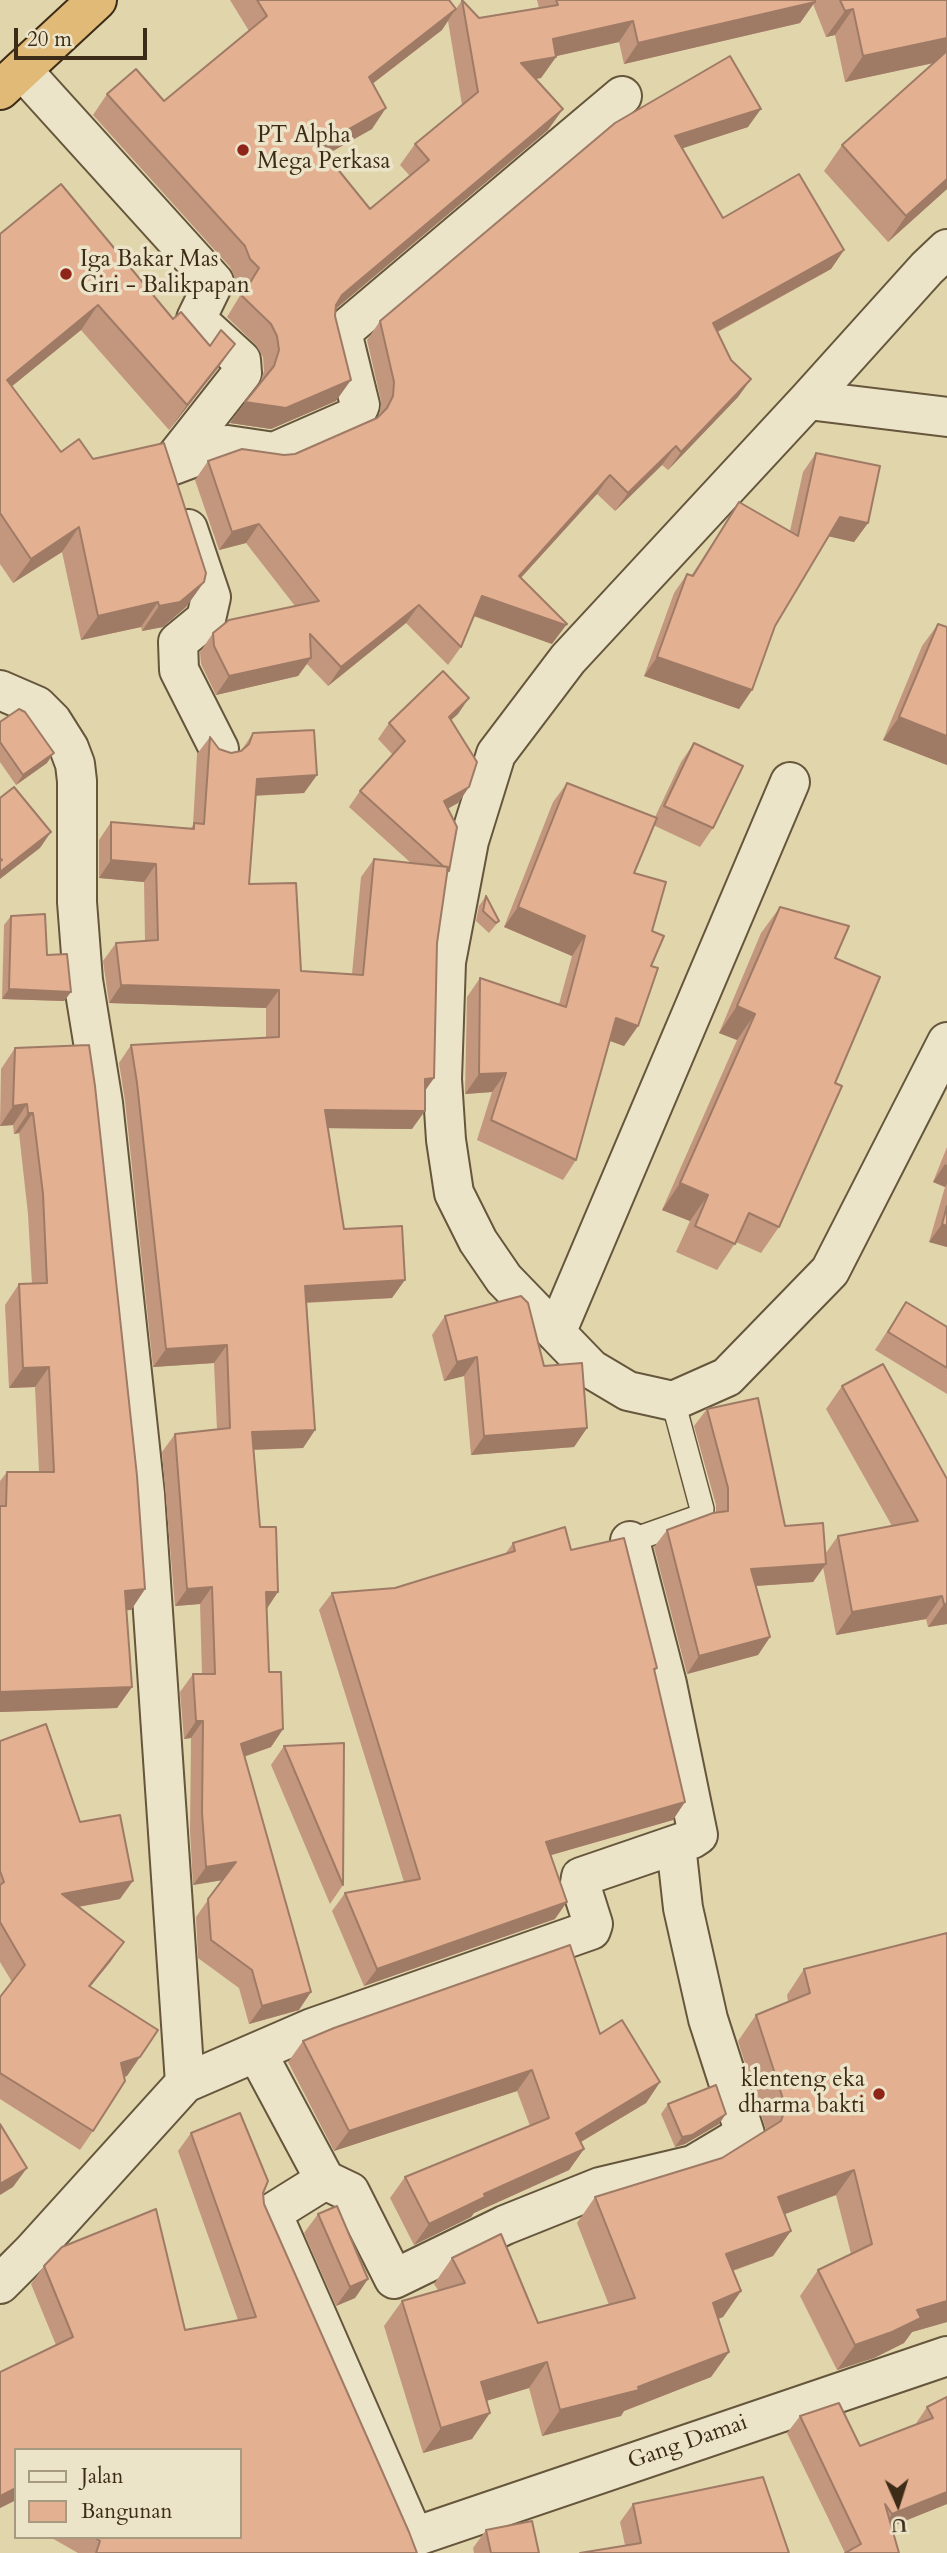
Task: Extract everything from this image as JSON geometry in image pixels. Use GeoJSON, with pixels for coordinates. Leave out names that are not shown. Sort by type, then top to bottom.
{"type":"FeatureCollection","features":[{"type":"Feature","properties":{"kind":"highway"},"geometry":{"type":"LineString","coordinates":[[11,80],[97,0]]}},
{"type":"Feature","properties":{"kind":"street"},"geometry":{"type":"LineString","coordinates":[[11,80],[214,282],[196,319],[241,360],[242,373],[168,467]]}},
{"type":"Feature","properties":{"kind":"street"},"geometry":{"type":"LineString","coordinates":[[168,467],[227,445],[274,453],[354,417],[360,405],[342,332],[622,96]]}},
{"type":"Feature","properties":{"kind":"street"},"geometry":{"type":"LineString","coordinates":[[947,249],[568,659],[496,754],[469,841],[446,962],[442,1079],[446,1140],[454,1193],[478,1241],[504,1279],[591,1369],[628,1391],[673,1401],[727,1377],[830,1271],[947,1042]]}},
{"type":"Feature","properties":{"kind":"street"},"geometry":{"type":"LineString","coordinates":[[808,400],[947,417]]}},
{"type":"Feature","properties":{"kind":"street"},"geometry":{"type":"LineString","coordinates":[[168,467],[211,597],[206,619],[178,642],[179,670],[219,749]]}},
{"type":"Feature","properties":{"kind":"street"},"geometry":{"type":"LineString","coordinates":[[0,690],[37,706],[52,721],[69,748],[76,773],[77,902],[83,980],[103,1103],[145,1494],[185,2083]]}},
{"type":"Feature","properties":{"kind":"street"},"geometry":{"type":"LineString","coordinates":[[556,1333],[790,782]]}},
{"type":"Feature","properties":{"kind":"street"},"geometry":{"type":"LineString","coordinates":[[0,2284],[185,2083],[312,2028],[591,1930],[593,1924],[580,1883],[581,1877],[696,1837],[698,1831],[667,1684],[630,1541]]}},
{"type":"Feature","properties":{"kind":"street"},"geometry":{"type":"LineString","coordinates":[[257,2053],[325,2180],[350,2192],[394,2279],[505,2225],[600,2187],[693,2165],[745,2134],[708,2019],[682,1908],[676,1845]]}},
{"type":"Feature","properties":{"kind":"street","name":"Gang Damai"},"geometry":{"type":"LineString","coordinates":[[325,2180],[272,2213],[414,2537],[947,2356]]}},
{"type":"Feature","properties":{"kind":"lane"},"geometry":{"type":"LineString","coordinates":[[630,1541],[701,1516],[702,1509],[673,1401]]}},
{"type":"Feature","properties":{"kind":"building"},"geometry":{"type":"Polygon","coordinates":[[[257,0],[449,0],[456,9],[369,77],[386,108],[319,146],[370,209],[429,160],[415,144],[478,92],[462,0],[479,18],[558,5],[556,0],[815,2],[638,43],[633,21],[553,39],[556,57],[521,63],[563,109],[342,295],[336,305],[335,316],[351,380],[286,408],[245,402],[274,366],[279,350],[277,336],[271,324],[242,296],[259,268],[250,259],[245,246],[107,94],[136,69],[164,101],[267,16],[257,0]]]}},
{"type":"Feature","properties":{"kind":"building"},"geometry":{"type":"Polygon","coordinates":[[[840,0],[947,0],[947,38],[863,56],[853,9],[845,11],[840,0]]]}},
{"type":"Feature","properties":{"kind":"building"},"geometry":{"type":"Polygon","coordinates":[[[947,51],[947,179],[906,216],[842,145],[947,51]]]}},
{"type":"Feature","properties":{"kind":"building"},"geometry":{"type":"Polygon","coordinates":[[[730,56],[761,109],[675,136],[723,218],[799,174],[844,250],[713,323],[731,360],[751,379],[681,452],[676,446],[628,493],[610,475],[519,576],[567,624],[482,596],[461,647],[419,605],[341,667],[310,634],[311,658],[229,676],[214,646],[213,633],[229,620],[319,601],[259,524],[232,532],[208,461],[242,449],[295,454],[377,418],[387,408],[393,396],[394,382],[380,321],[615,123],[730,56]]]}},
{"type":"Feature","properties":{"kind":"building"},"geometry":{"type":"Polygon","coordinates":[[[61,184],[173,319],[181,312],[210,346],[221,330],[235,344],[187,405],[98,305],[7,380],[61,452],[79,439],[93,459],[164,443],[206,573],[204,582],[180,602],[159,606],[158,602],[98,616],[79,527],[31,559],[0,513],[0,234],[61,184]]]}},
{"type":"Feature","properties":{"kind":"building"},"geometry":{"type":"Polygon","coordinates":[[[816,453],[880,466],[868,523],[840,517],[775,626],[752,690],[657,657],[687,574],[693,576],[739,502],[798,536],[816,453]]]}},
{"type":"Feature","properties":{"kind":"building"},"geometry":{"type":"Polygon","coordinates":[[[938,624],[947,627],[947,736],[899,717],[938,624]]]}},
{"type":"Feature","properties":{"kind":"building"},"geometry":{"type":"Polygon","coordinates":[[[443,671],[469,698],[449,717],[477,762],[469,787],[444,801],[457,827],[449,871],[448,867],[443,866],[360,791],[405,741],[389,723],[443,671]]]}},
{"type":"Feature","properties":{"kind":"building"},"geometry":{"type":"Polygon","coordinates":[[[19,709],[25,712],[54,753],[23,775],[0,742],[0,722],[19,709]]]}},
{"type":"Feature","properties":{"kind":"building"},"geometry":{"type":"Polygon","coordinates":[[[314,730],[317,775],[257,779],[249,884],[296,883],[301,971],[363,975],[374,859],[448,867],[437,943],[434,1078],[425,1079],[425,1111],[325,1110],[344,1229],[402,1226],[405,1280],[305,1286],[315,1430],[252,1432],[260,1527],[276,1527],[278,1592],[266,1592],[269,1672],[281,1672],[283,1729],[241,1744],[311,1992],[262,2006],[252,1970],[211,1940],[208,1899],[236,1862],[206,1867],[202,1813],[203,1721],[196,1721],[193,1674],[215,1674],[212,1587],[187,1589],[175,1434],[230,1428],[227,1345],[166,1349],[131,1045],[279,1037],[279,990],[121,985],[116,943],[158,940],[156,864],[111,860],[111,822],[194,829],[194,823],[204,824],[210,737],[219,749],[231,753],[241,751],[249,744],[253,733],[314,730]]]}},
{"type":"Feature","properties":{"kind":"building"},"geometry":{"type":"Polygon","coordinates":[[[694,743],[743,766],[713,828],[664,806],[694,743]]]}},
{"type":"Feature","properties":{"kind":"building"},"geometry":{"type":"Polygon","coordinates":[[[567,783],[657,818],[634,873],[666,882],[652,931],[664,936],[651,966],[658,968],[638,1026],[616,1018],[576,1160],[491,1120],[506,1073],[479,1074],[480,978],[566,1007],[585,936],[518,907],[567,783]]]}},
{"type":"Feature","properties":{"kind":"building"},"geometry":{"type":"Polygon","coordinates":[[[14,787],[51,832],[0,872],[0,798],[14,787]]]}},
{"type":"Feature","properties":{"kind":"building"},"geometry":{"type":"Polygon","coordinates":[[[486,896],[499,921],[496,923],[483,911],[486,896]]]}},
{"type":"Feature","properties":{"kind":"building"},"geometry":{"type":"Polygon","coordinates":[[[780,907],[849,926],[835,958],[880,977],[835,1083],[842,1086],[779,1227],[749,1213],[735,1244],[695,1226],[708,1195],[680,1183],[755,1014],[737,1006],[780,907]]]}},
{"type":"Feature","properties":{"kind":"building"},"geometry":{"type":"Polygon","coordinates":[[[45,914],[47,955],[67,954],[71,992],[9,989],[11,916],[45,914]]]}},
{"type":"Feature","properties":{"kind":"building"},"geometry":{"type":"Polygon","coordinates":[[[89,1045],[137,1476],[145,1589],[125,1591],[132,1687],[0,1692],[0,1506],[6,1506],[7,1472],[54,1472],[49,1367],[23,1368],[19,1284],[47,1283],[43,1194],[33,1113],[28,1113],[27,1104],[13,1106],[15,1048],[89,1045]]]}},
{"type":"Feature","properties":{"kind":"building"},"geometry":{"type":"Polygon","coordinates":[[[947,1206],[947,1226],[942,1224],[947,1206]]]}},
{"type":"Feature","properties":{"kind":"building"},"geometry":{"type":"Polygon","coordinates":[[[521,1296],[528,1303],[544,1366],[582,1363],[587,1428],[484,1436],[477,1357],[457,1362],[445,1316],[521,1296]]]}},
{"type":"Feature","properties":{"kind":"building"},"geometry":{"type":"Polygon","coordinates":[[[906,1302],[947,1327],[947,1368],[888,1332],[906,1302]]]}},
{"type":"Feature","properties":{"kind":"building"},"geometry":{"type":"Polygon","coordinates":[[[883,1364],[947,1479],[947,1604],[944,1604],[942,1596],[852,1612],[838,1536],[918,1521],[842,1386],[883,1364]]]}},
{"type":"Feature","properties":{"kind":"building"},"geometry":{"type":"Polygon","coordinates":[[[758,1398],[785,1526],[823,1523],[826,1564],[751,1569],[770,1637],[699,1656],[667,1530],[713,1513],[728,1511],[728,1488],[707,1409],[758,1398]]]}},
{"type":"Feature","properties":{"kind":"building"},"geometry":{"type":"Polygon","coordinates":[[[565,1527],[571,1550],[624,1538],[657,1668],[654,1669],[685,1802],[546,1842],[567,1902],[377,1969],[345,1893],[420,1879],[332,1593],[395,1588],[515,1551],[513,1543],[565,1527]]]}},
{"type":"Feature","properties":{"kind":"building"},"geometry":{"type":"Polygon","coordinates":[[[46,1724],[80,1822],[120,1815],[133,1881],[62,1894],[124,1942],[89,1986],[158,2030],[140,2057],[121,2063],[125,2081],[93,2131],[0,2073],[0,1997],[25,1965],[0,1922],[0,1885],[4,1882],[0,1871],[0,1741],[46,1724]]]}},
{"type":"Feature","properties":{"kind":"building"},"geometry":{"type":"Polygon","coordinates":[[[344,1743],[343,1885],[284,1746],[344,1743]]]}},
{"type":"Feature","properties":{"kind":"building"},"geometry":{"type":"Polygon","coordinates":[[[947,1933],[947,2301],[917,2310],[921,2318],[855,2345],[818,2270],[872,2244],[854,2170],[778,2197],[791,2231],[726,2254],[741,2291],[713,2303],[729,2352],[638,2387],[639,2390],[560,2410],[547,2362],[481,2382],[490,2413],[441,2428],[402,2301],[465,2283],[452,2258],[501,2234],[538,2323],[635,2298],[595,2197],[722,2158],[781,2121],[784,2102],[756,2015],[810,1993],[804,1969],[947,1933]]]}},
{"type":"Feature","properties":{"kind":"building"},"geometry":{"type":"Polygon","coordinates":[[[570,1945],[600,2034],[622,2020],[660,2082],[576,2133],[584,2149],[484,2194],[485,2197],[429,2224],[405,2177],[549,2118],[532,2070],[349,2131],[303,2041],[570,1945]]]}},
{"type":"Feature","properties":{"kind":"building"},"geometry":{"type":"Polygon","coordinates":[[[716,2085],[726,2114],[692,2135],[682,2137],[668,2104],[716,2085]]]}},
{"type":"Feature","properties":{"kind":"building"},"geometry":{"type":"Polygon","coordinates":[[[240,2113],[268,2181],[263,2193],[264,2204],[417,2553],[96,2553],[100,2541],[97,2539],[242,2539],[242,2448],[14,2448],[14,2489],[0,2496],[0,2372],[73,2337],[44,2266],[62,2247],[156,2209],[185,2330],[256,2317],[191,2133],[240,2113]]]}},
{"type":"Feature","properties":{"kind":"building"},"geometry":{"type":"Polygon","coordinates":[[[0,2124],[27,2168],[0,2184],[0,2124]]]}},
{"type":"Feature","properties":{"kind":"building"},"geometry":{"type":"Polygon","coordinates":[[[337,2206],[368,2279],[350,2287],[318,2214],[337,2206]]]}},
{"type":"Feature","properties":{"kind":"building"},"geometry":{"type":"Polygon","coordinates":[[[947,2397],[947,2492],[892,2514],[885,2504],[899,2553],[845,2553],[861,2544],[800,2416],[839,2403],[860,2446],[933,2418],[927,2407],[947,2397]]]}},
{"type":"Feature","properties":{"kind":"building"},"geometry":{"type":"Polygon","coordinates":[[[763,2477],[789,2553],[580,2553],[641,2543],[633,2504],[763,2477]]]}},
{"type":"Feature","properties":{"kind":"building"},"geometry":{"type":"Polygon","coordinates":[[[532,2521],[539,2553],[491,2553],[486,2530],[532,2521]]]}},
{"type":"Feature","properties":{"kind":"place","name":"PT Alpha Mega Perkasa"},"geometry":{"type":"Point","coordinates":[243,150]}},
{"type":"Feature","properties":{"kind":"place","name":"Iga Bakar Mas Giri - Balikpapan"},"geometry":{"type":"Point","coordinates":[66,274]}},
{"type":"Feature","properties":{"kind":"place","name":"klenteng eka dharma bakti"},"geometry":{"type":"Point","coordinates":[879,2094]}}]}
